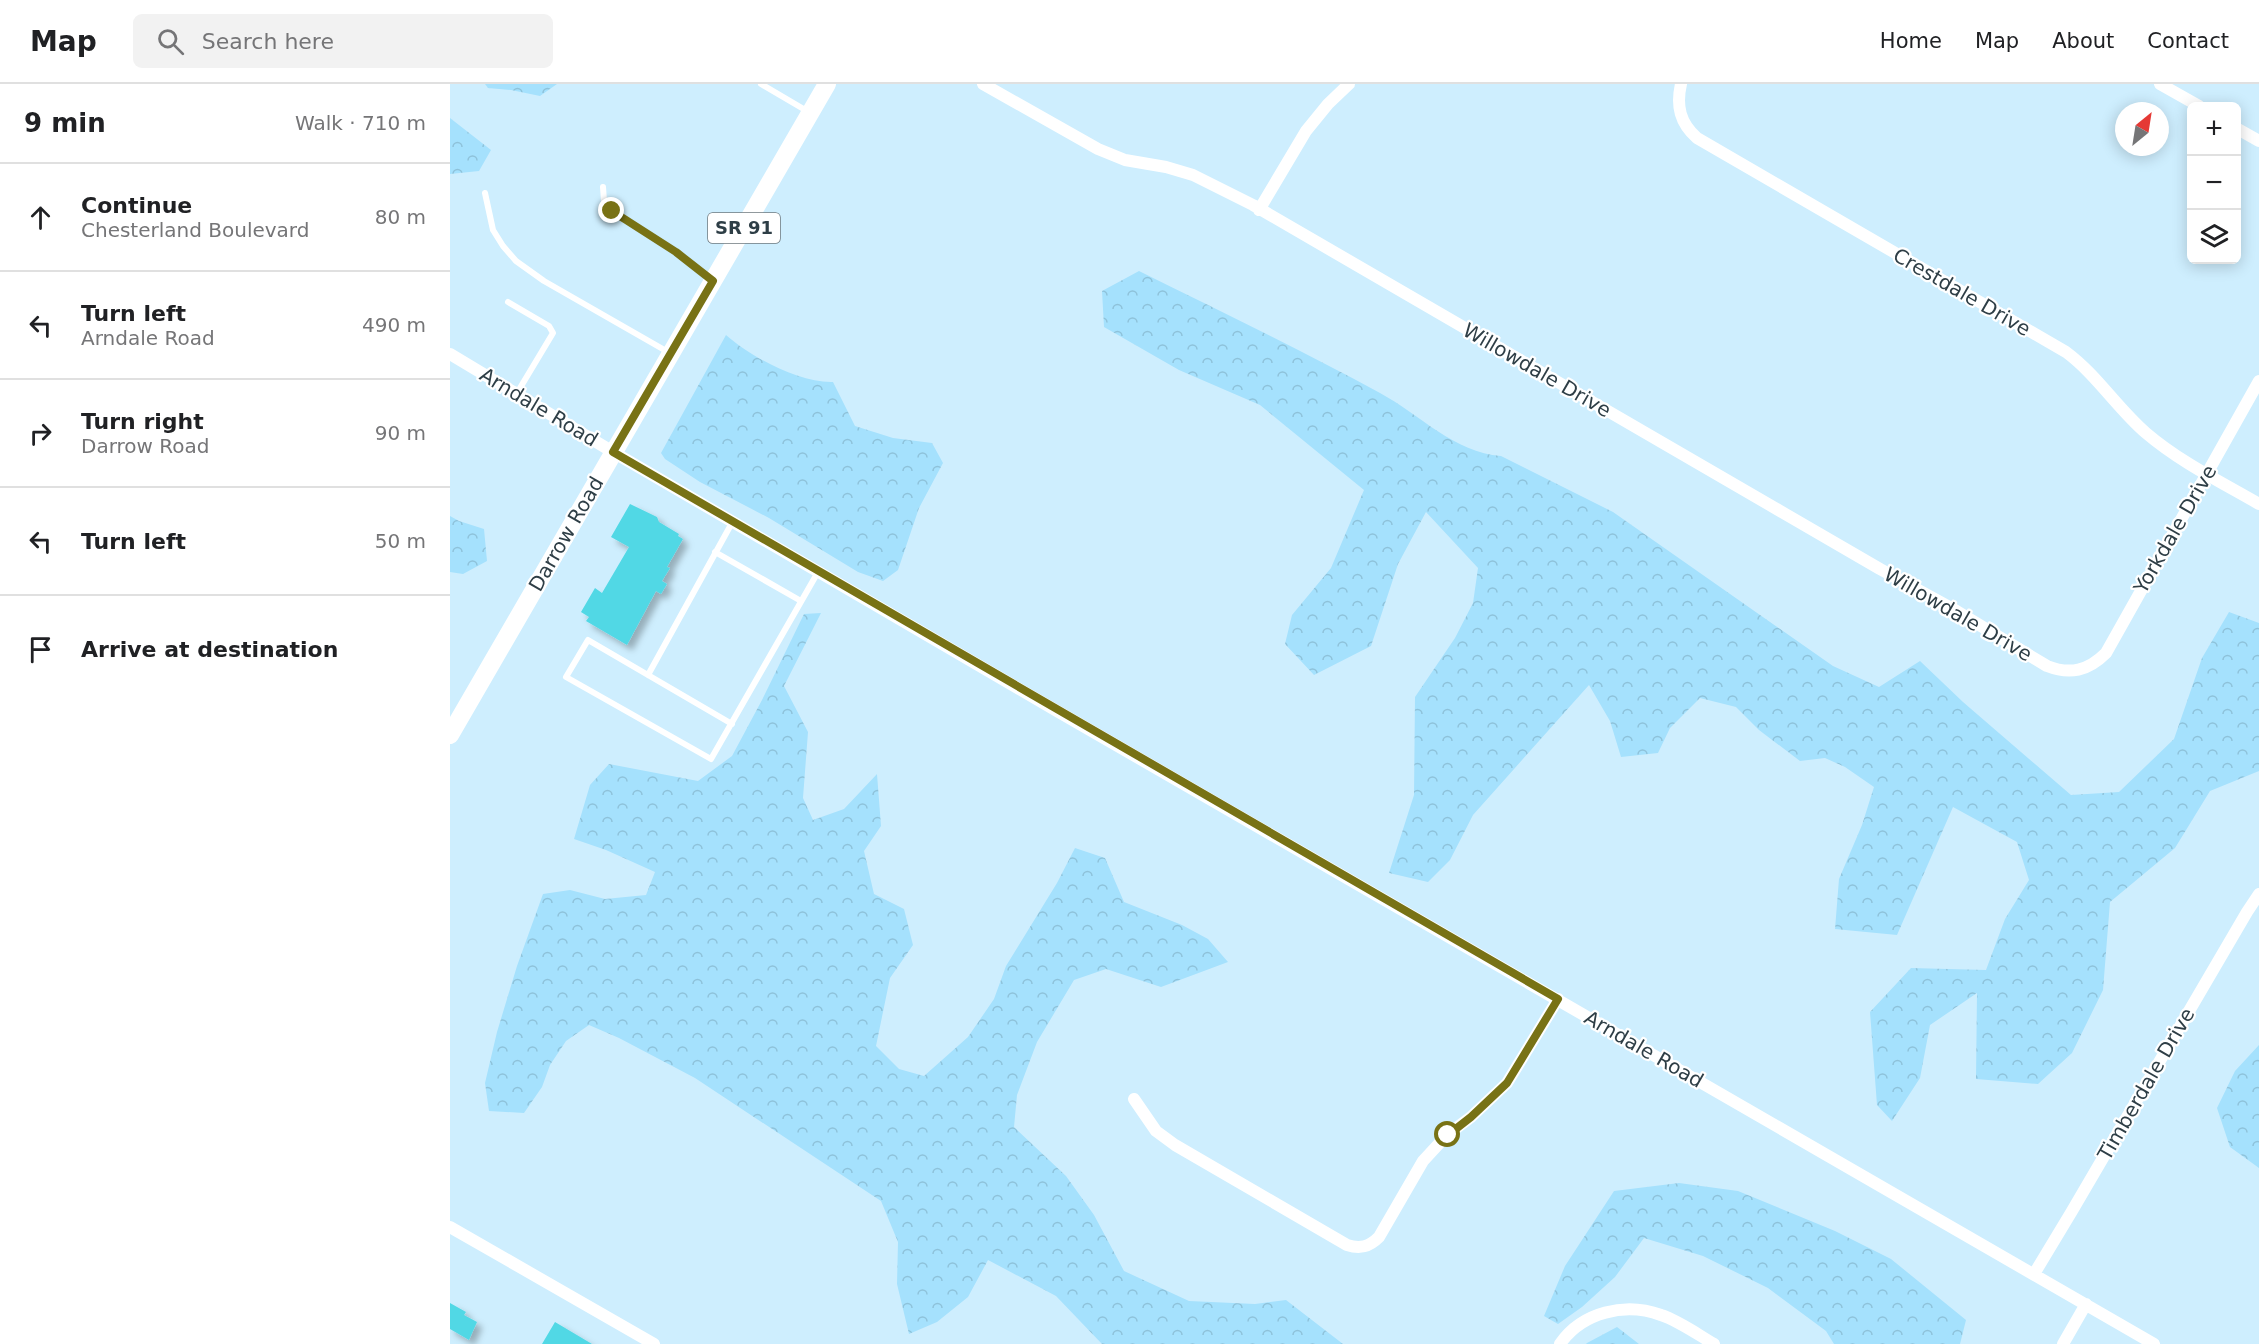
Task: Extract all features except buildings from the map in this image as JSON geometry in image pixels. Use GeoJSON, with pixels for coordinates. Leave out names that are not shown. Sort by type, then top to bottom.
{"type":"FeatureCollection","features":[{"type":"Feature","properties":{"kind":"main road","name":"Darrow Road"},"geometry":{"type":"LineString","coordinates":[[450,735],[827,84]]}},
{"type":"Feature","properties":{"kind":"street","name":"Willowdale Drive"},"geometry":{"type":"LineString","coordinates":[[983,84],[1098,149],[1125,160],[1166,167],[1211,183],[1953,609],[2047,666],[2063,671],[2083,669]]}},
{"type":"Feature","properties":{"kind":"street"},"geometry":{"type":"LineString","coordinates":[[1259,210],[1306,131],[1349,84]]}},
{"type":"Feature","properties":{"kind":"street","name":"Crestdale Drive"},"geometry":{"type":"LineString","coordinates":[[1681,84],[1678,105],[1681,118],[1688,130],[1697,138],[2066,352],[2093,374],[2147,433],[2169,451],[2259,504]]}},
{"type":"Feature","properties":{"kind":"street"},"geometry":{"type":"LineString","coordinates":[[2160,84],[2192,102]]}},
{"type":"Feature","properties":{"kind":"street"},"geometry":{"type":"LineString","coordinates":[[2241,131],[2259,141]]}},
{"type":"Feature","properties":{"kind":"street","name":"Arndale Road"},"geometry":{"type":"LineString","coordinates":[[450,354],[613,452],[2154,1344]]}},
{"type":"Feature","properties":{"kind":"street","name":"Yorkdale Drive"},"geometry":{"type":"LineString","coordinates":[[2083,669],[2096,663],[2106,653],[2259,381]]}},
{"type":"Feature","properties":{"kind":"street","name":"Timberdale Drive"},"geometry":{"type":"LineString","coordinates":[[2034,1274],[2259,894]]}},
{"type":"Feature","properties":{"kind":"street"},"geometry":{"type":"LineString","coordinates":[[1134,1100],[1156,1131],[1175,1145],[1347,1245],[1364,1247],[1379,1238],[1431,1151],[1507,1083],[1558,999]]}},
{"type":"Feature","properties":{"kind":"street"},"geometry":{"type":"LineString","coordinates":[[450,1227],[654,1344]]}},
{"type":"Feature","properties":{"kind":"street"},"geometry":{"type":"LineString","coordinates":[[2063,1344],[2086,1304]]}},
{"type":"Feature","properties":{"kind":"street"},"geometry":{"type":"LineString","coordinates":[[1560,1344],[1572,1330],[1592,1317],[1627,1309],[1663,1315],[1714,1344]]}},
{"type":"Feature","properties":{"kind":"lane"},"geometry":{"type":"LineString","coordinates":[[761,84],[810,113]]}},
{"type":"Feature","properties":{"kind":"lane"},"geometry":{"type":"LineString","coordinates":[[603,187],[604,201],[612,211],[676,252],[713,281]]}},
{"type":"Feature","properties":{"kind":"lane"},"geometry":{"type":"LineString","coordinates":[[484,193],[493,230],[502,246],[516,261],[544,281],[671,354]]}},
{"type":"Feature","properties":{"kind":"lane"},"geometry":{"type":"LineString","coordinates":[[508,302],[549,326],[553,333],[516,394]]}},
{"type":"Feature","properties":{"kind":"lane"},"geometry":{"type":"LineString","coordinates":[[648,675],[733,521]]}},
{"type":"Feature","properties":{"kind":"lane"},"geometry":{"type":"LineString","coordinates":[[715,552],[801,601]]}},
{"type":"Feature","properties":{"kind":"lane"},"geometry":{"type":"LineString","coordinates":[[732,724],[588,640],[566,677],[711,759],[732,724],[819,571]]}},
{"type":"Feature","properties":{"kind":"green space"},"geometry":{"type":"Polygon","coordinates":[[[485,84],[557,84],[540,96],[488,88],[485,84]]]}},
{"type":"Feature","properties":{"kind":"green space"},"geometry":{"type":"Polygon","coordinates":[[[450,118],[491,150],[479,171],[450,174],[450,118]]]}},
{"type":"Feature","properties":{"kind":"green space"},"geometry":{"type":"Polygon","coordinates":[[[1139,271],[1380,393],[1468,448],[1501,456],[1613,512],[1833,666],[1879,687],[1920,661],[1963,702],[2071,795],[2119,792],[2174,739],[2202,658],[2229,612],[2259,623],[2259,771],[2210,791],[2175,848],[2110,902],[2103,990],[2072,1053],[2038,1084],[1976,1079],[1977,993],[1930,1025],[1920,1078],[1892,1121],[1877,1105],[1870,1012],[1911,968],[1986,970],[2005,919],[2029,880],[2017,842],[1953,807],[1897,935],[1835,929],[1839,879],[1862,825],[1874,787],[1845,767],[1825,758],[1800,761],[1759,730],[1736,707],[1700,698],[1670,728],[1658,753],[1621,757],[1610,721],[1589,685],[1473,815],[1450,860],[1428,882],[1389,873],[1414,795],[1415,697],[1455,638],[1473,603],[1478,568],[1426,512],[1398,564],[1371,646],[1314,675],[1285,644],[1292,615],[1331,568],[1364,490],[1260,405],[1179,370],[1104,327],[1102,291],[1139,271]]]}},
{"type":"Feature","properties":{"kind":"green space"},"geometry":{"type":"Polygon","coordinates":[[[726,335],[748,352],[776,367],[805,378],[833,382],[855,426],[893,438],[932,443],[943,463],[919,508],[898,570],[883,581],[858,572],[769,518],[700,482],[665,459],[661,453],[726,335]]]}},
{"type":"Feature","properties":{"kind":"green space"},"geometry":{"type":"Polygon","coordinates":[[[450,516],[484,529],[487,561],[463,574],[450,572],[450,516]]]}},
{"type":"Feature","properties":{"kind":"green space"},"geometry":{"type":"Polygon","coordinates":[[[821,613],[784,686],[808,732],[803,798],[813,820],[844,809],[877,774],[881,826],[864,851],[874,894],[904,909],[913,945],[890,978],[876,1046],[899,1069],[924,1076],[968,1037],[994,999],[1006,966],[1057,883],[1075,848],[1105,858],[1124,902],[1182,925],[1208,939],[1228,962],[1161,987],[1106,969],[1074,980],[1037,1042],[1017,1095],[1014,1127],[1066,1176],[1094,1215],[1124,1271],[1189,1301],[1255,1304],[1286,1300],[1343,1344],[1102,1344],[1056,1296],[988,1260],[968,1297],[937,1322],[909,1334],[897,1284],[898,1242],[881,1201],[695,1078],[589,1025],[566,1041],[550,1065],[542,1087],[524,1113],[489,1111],[485,1083],[497,1032],[517,966],[543,894],[570,890],[605,899],[646,895],[655,872],[606,850],[574,839],[590,785],[609,764],[698,781],[732,756],[804,614],[821,613]]]}},
{"type":"Feature","properties":{"kind":"green space"},"geometry":{"type":"Polygon","coordinates":[[[2259,1045],[2259,1168],[2230,1147],[2217,1108],[2235,1071],[2259,1045]]]}},
{"type":"Feature","properties":{"kind":"green space"},"geometry":{"type":"Polygon","coordinates":[[[1679,1183],[1738,1191],[1835,1231],[1891,1259],[1966,1320],[1960,1344],[1834,1344],[1826,1331],[1768,1288],[1703,1256],[1644,1238],[1615,1277],[1582,1307],[1558,1324],[1544,1316],[1565,1266],[1614,1191],[1679,1183]]]}},
{"type":"Feature","properties":{"kind":"green space"},"geometry":{"type":"Polygon","coordinates":[[[1617,1327],[1639,1344],[1586,1344],[1587,1343],[1617,1327]]]}},
{"type":"Feature","properties":{"kind":"route"},"geometry":{"type":"LineString","coordinates":[[612,211],[676,252],[713,281],[613,452],[1558,999],[1507,1083],[1448,1135]]}}]}
